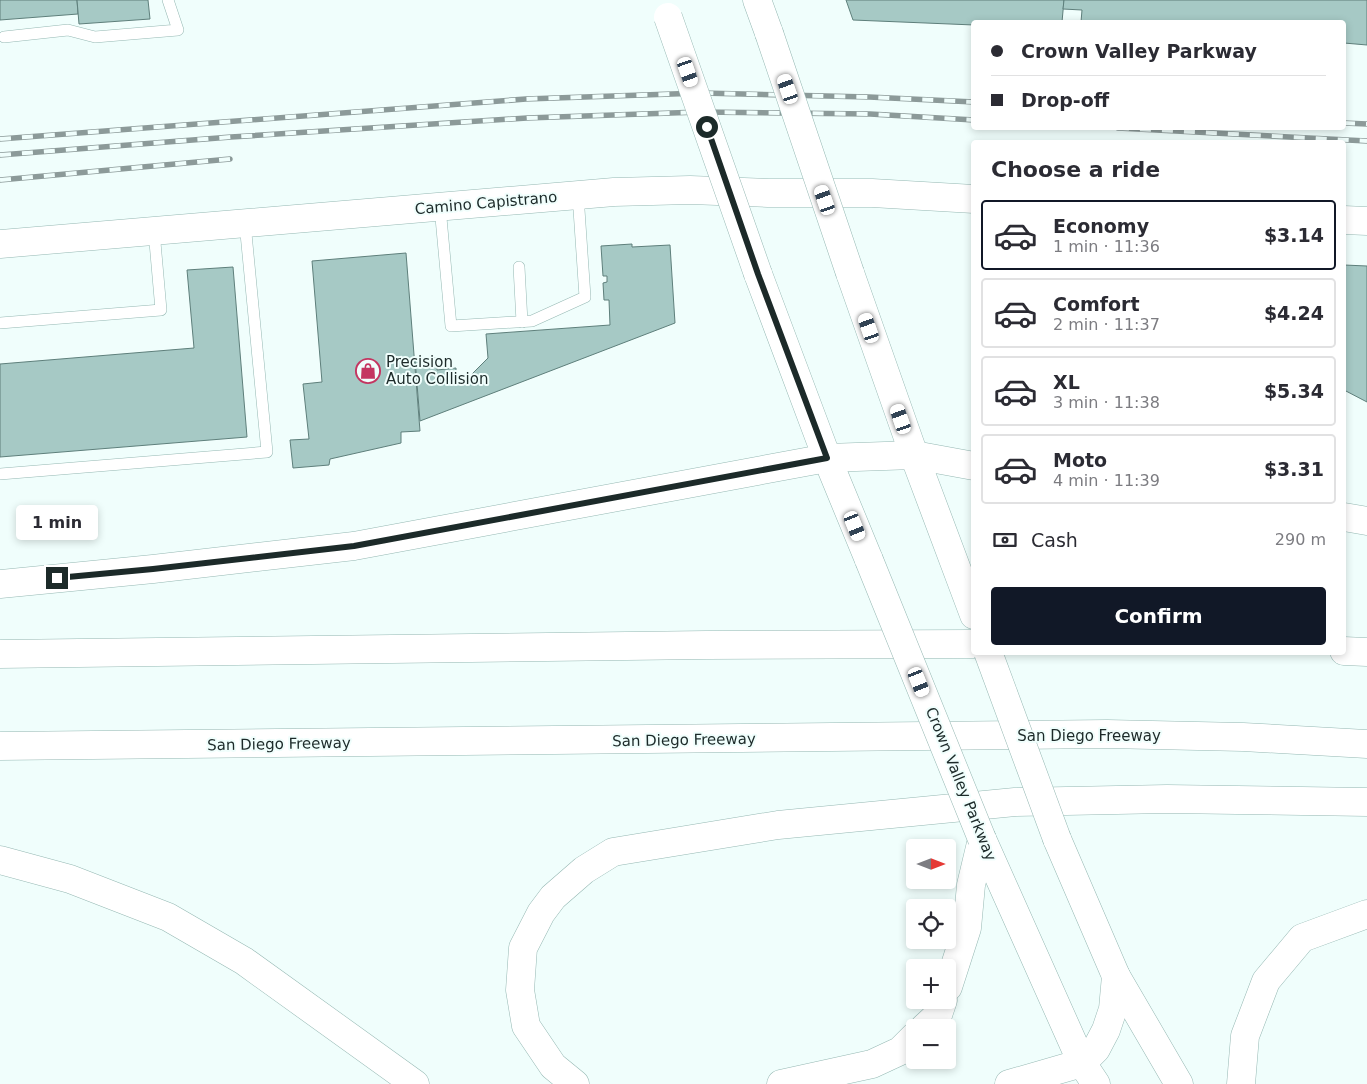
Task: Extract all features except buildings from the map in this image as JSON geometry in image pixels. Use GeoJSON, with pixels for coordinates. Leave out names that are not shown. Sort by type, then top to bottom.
{"type":"FeatureCollection","features":[{"type":"Feature","properties":{"kind":"main road"},"geometry":{"type":"LineString","coordinates":[[757,0],[914,455],[971,607]]}},
{"type":"Feature","properties":{"kind":"main road","name":"Crown Valley Parkway"},"geometry":{"type":"LineString","coordinates":[[665,8],[758,274],[827,458],[982,839],[1089,1073]]}},
{"type":"Feature","properties":{"kind":"main road","name":"Camino Capistrano"},"geometry":{"type":"LineString","coordinates":[[0,244],[614,192],[690,190],[768,193],[872,193],[971,199]]}},
{"type":"Feature","properties":{"kind":"main road"},"geometry":{"type":"LineString","coordinates":[[1346,220],[1367,221]]}},
{"type":"Feature","properties":{"kind":"main road"},"geometry":{"type":"LineString","coordinates":[[0,584],[354,546],[827,458],[914,455],[971,465]]}},
{"type":"Feature","properties":{"kind":"main road"},"geometry":{"type":"LineString","coordinates":[[1346,517],[1367,521]]}},
{"type":"Feature","properties":{"kind":"main road"},"geometry":{"type":"LineString","coordinates":[[0,654],[716,645],[971,644]]}},
{"type":"Feature","properties":{"kind":"main road"},"geometry":{"type":"LineString","coordinates":[[1346,651],[1367,652]]}},
{"type":"Feature","properties":{"kind":"main road"},"geometry":{"type":"LineString","coordinates":[[989,655],[1057,838],[1116,976],[1179,1084]]}},
{"type":"Feature","properties":{"kind":"main road","name":"San Diego Freeway"},"geometry":{"type":"LineString","coordinates":[[0,746],[1107,734],[1243,737],[1367,744]]}},
{"type":"Feature","properties":{"kind":"main road"},"geometry":{"type":"LineString","coordinates":[[575,1084],[553,1066],[526,1026],[520,990],[524,948],[541,913],[553,897],[584,870],[613,852],[778,825],[1015,802],[1167,799],[1367,802]]}},
{"type":"Feature","properties":{"kind":"main road"},"geometry":{"type":"LineString","coordinates":[[956,962],[967,928],[971,885],[982,839]]}},
{"type":"Feature","properties":{"kind":"main road"},"geometry":{"type":"LineString","coordinates":[[0,860],[70,879],[168,917],[244,961],[415,1084]]}},
{"type":"Feature","properties":{"kind":"main road"},"geometry":{"type":"LineString","coordinates":[[1241,1084],[1245,1036],[1266,981],[1302,938],[1367,914]]}},
{"type":"Feature","properties":{"kind":"main road"},"geometry":{"type":"LineString","coordinates":[[1009,1084],[1089,1073],[1096,1049],[1106,1030],[1113,1008],[1116,976]]}},
{"type":"Feature","properties":{"kind":"main road"},"geometry":{"type":"LineString","coordinates":[[781,1084],[872,1064],[900,1051],[906,1045]]}},
{"type":"Feature","properties":{"kind":"lane"},"geometry":{"type":"LineString","coordinates":[[4,37],[68,30],[95,37],[178,30],[168,0]]}},
{"type":"Feature","properties":{"kind":"lane"},"geometry":{"type":"LineString","coordinates":[[440,207],[450,326],[522,322],[532,321],[585,297],[578,195]]}},
{"type":"Feature","properties":{"kind":"lane"},"geometry":{"type":"LineString","coordinates":[[0,474],[267,452],[245,223]]}},
{"type":"Feature","properties":{"kind":"lane"},"geometry":{"type":"LineString","coordinates":[[0,323],[161,310],[154,231]]}},
{"type":"Feature","properties":{"kind":"lane"},"geometry":{"type":"LineString","coordinates":[[519,267],[522,322]]}},
{"type":"Feature","properties":{"kind":"railway"},"geometry":{"type":"LineString","coordinates":[[0,139],[526,99],[701,93],[869,97],[971,102]]}},
{"type":"Feature","properties":{"kind":"railway"},"geometry":{"type":"LineString","coordinates":[[0,155],[231,137],[527,118],[700,112],[870,114],[971,120]]}},
{"type":"Feature","properties":{"kind":"railway"},"geometry":{"type":"LineString","coordinates":[[1346,123],[1367,124]]}},
{"type":"Feature","properties":{"kind":"railway"},"geometry":{"type":"LineString","coordinates":[[1156,130],[1367,141]]}},
{"type":"Feature","properties":{"kind":"railway"},"geometry":{"type":"LineString","coordinates":[[0,180],[230,159]]}},
{"type":"Feature","properties":{"kind":"place","name":"Precision Auto Collision"},"geometry":{"type":"Point","coordinates":[368,371]}},
{"type":"Feature","properties":{"kind":"route"},"geometry":{"type":"LineString","coordinates":[[57,578],[354,546],[827,458],[758,274],[707,127]]}}]}
